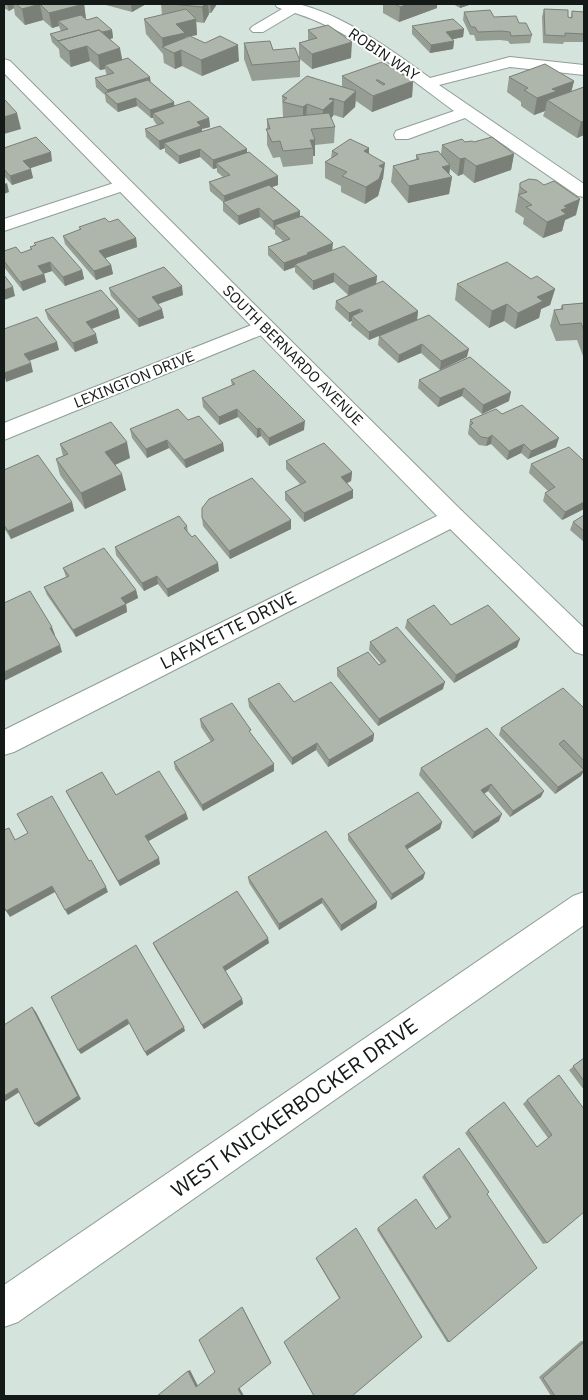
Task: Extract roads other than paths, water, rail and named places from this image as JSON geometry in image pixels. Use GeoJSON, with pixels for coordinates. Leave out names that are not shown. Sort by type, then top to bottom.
{"type":"FeatureCollection","features":[{"type":"Feature","properties":{"kind":"street","name":"ROBIN WAY"},"geometry":{"type":"LineString","coordinates":[[258,29],[288,5],[351,30],[584,192]]}},
{"type":"Feature","properties":{"kind":"street"},"geometry":{"type":"LineString","coordinates":[[428,82],[510,62],[584,70]]}},
{"type":"Feature","properties":{"kind":"street","name":"SOUTH BERNARDO AVENUE"},"geometry":{"type":"LineString","coordinates":[[7,72],[124,185],[453,517],[584,644]]}},
{"type":"Feature","properties":{"kind":"street"},"geometry":{"type":"LineString","coordinates":[[402,135],[467,112]]}},
{"type":"Feature","properties":{"kind":"street"},"geometry":{"type":"LineString","coordinates":[[4,225],[124,185]]}},
{"type":"Feature","properties":{"kind":"street","name":"LEXINGTON DRIVE"},"geometry":{"type":"LineString","coordinates":[[4,432],[264,326]]}},
{"type":"Feature","properties":{"kind":"street","name":"LAFAYETTE DRIVE"},"geometry":{"type":"LineString","coordinates":[[4,743],[453,517]]}},
{"type":"Feature","properties":{"kind":"street","name":"WEST KNICKERBOCKER DRIVE"},"geometry":{"type":"LineString","coordinates":[[4,1308],[584,907]]}}]}
